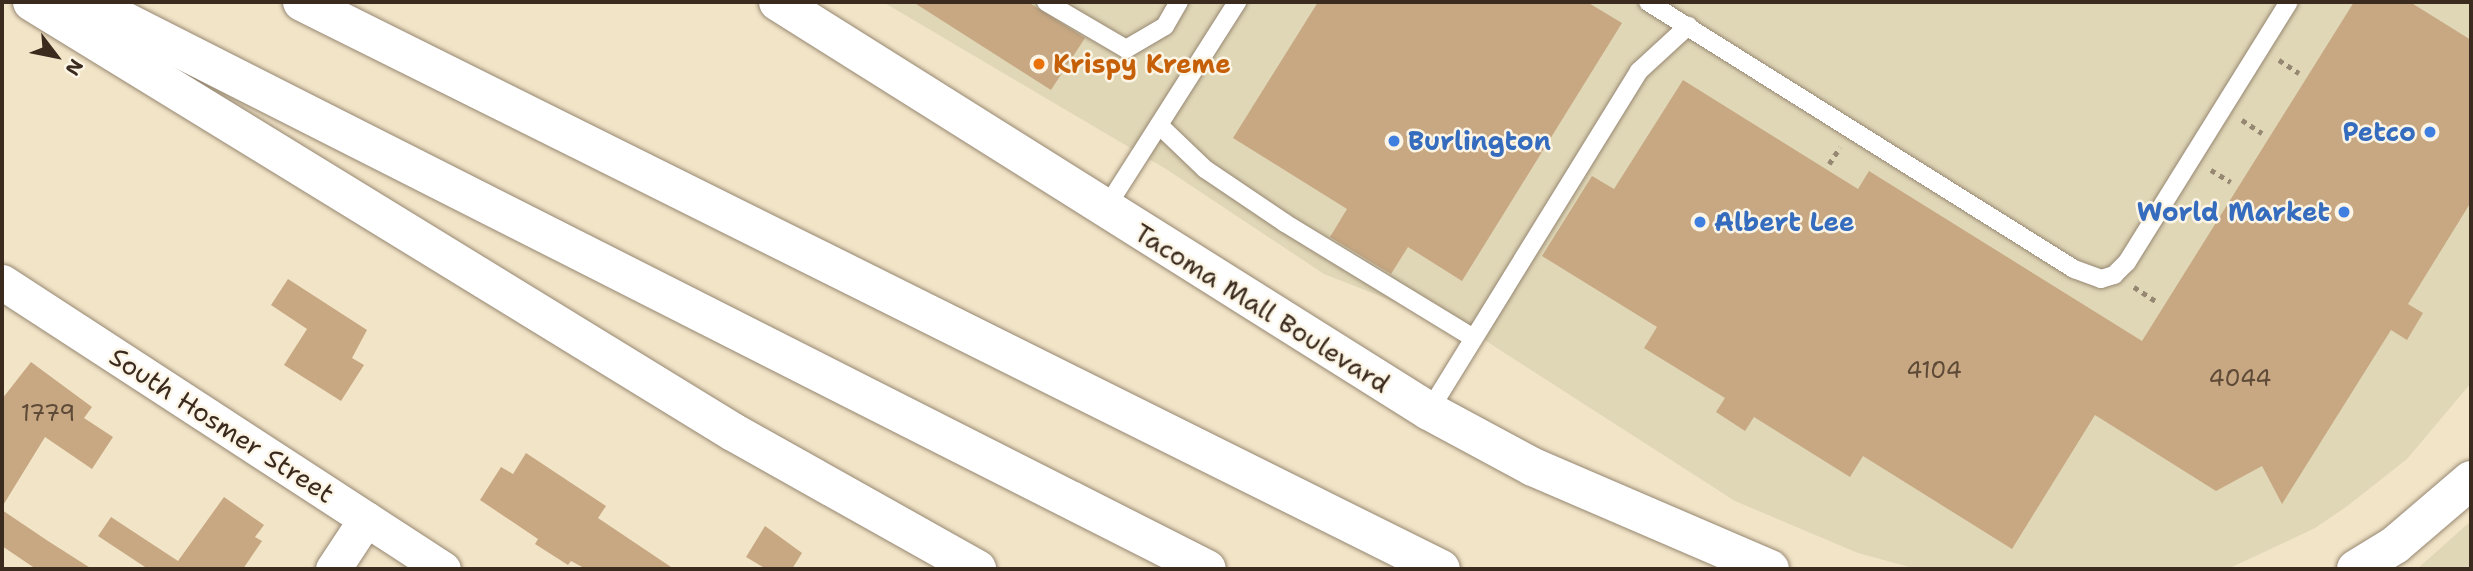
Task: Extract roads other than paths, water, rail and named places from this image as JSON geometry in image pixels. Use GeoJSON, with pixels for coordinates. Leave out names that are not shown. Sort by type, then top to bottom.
{"type":"FeatureCollection","features":[{"type":"Feature","properties":{"kind":"main road"},"geometry":{"type":"LineString","coordinates":[[32,2],[733,432],[977,569]]}},
{"type":"Feature","properties":{"kind":"main road"},"geometry":{"type":"LineString","coordinates":[[87,2],[1207,569]]}},
{"type":"Feature","properties":{"kind":"main road"},"geometry":{"type":"LineString","coordinates":[[302,2],[1441,569]]}},
{"type":"Feature","properties":{"kind":"main road","name":"Tacoma Mall Boulevard"},"geometry":{"type":"LineString","coordinates":[[778,2],[818,12],[1104,211],[1429,411],[1533,467],[1770,569]]}},
{"type":"Feature","properties":{"kind":"main road"},"geometry":{"type":"LineString","coordinates":[[2367,566],[2471,480]]}},
{"type":"Feature","properties":{"kind":"street","name":"South Hosmer Street"},"geometry":{"type":"LineString","coordinates":[[2,282],[443,569]]}},
{"type":"Feature","properties":{"kind":"street"},"geometry":{"type":"LineString","coordinates":[[333,569],[366,519]]}},
{"type":"Feature","properties":{"kind":"lane"},"geometry":{"type":"LineString","coordinates":[[1046,2],[1126,49],[1165,26],[1179,2]]}},
{"type":"Feature","properties":{"kind":"lane"},"geometry":{"type":"LineString","coordinates":[[1104,211],[1237,2]]}},
{"type":"Feature","properties":{"kind":"lane"},"geometry":{"type":"LineString","coordinates":[[1648,2],[2074,269],[2101,279],[2127,262],[2289,2]]}},
{"type":"Feature","properties":{"kind":"lane"},"geometry":{"type":"LineString","coordinates":[[1429,411],[1472,337],[1639,71],[1688,26]]}},
{"type":"Feature","properties":{"kind":"lane"},"geometry":{"type":"LineString","coordinates":[[1159,125],[1205,169],[1284,223],[1472,337]]}},
{"type":"Feature","properties":{"kind":"place","name":"Krispy Kreme"},"geometry":{"type":"Point","coordinates":[1039,64]}},
{"type":"Feature","properties":{"kind":"place","name":"Petco"},"geometry":{"type":"Point","coordinates":[2430,132]}},
{"type":"Feature","properties":{"kind":"place","name":"Burlington"},"geometry":{"type":"Point","coordinates":[1394,141]}},
{"type":"Feature","properties":{"kind":"place","name":"World Market"},"geometry":{"type":"Point","coordinates":[2344,212]}},
{"type":"Feature","properties":{"kind":"place","name":"Albert Lee"},"geometry":{"type":"Point","coordinates":[1700,222]}}]}
